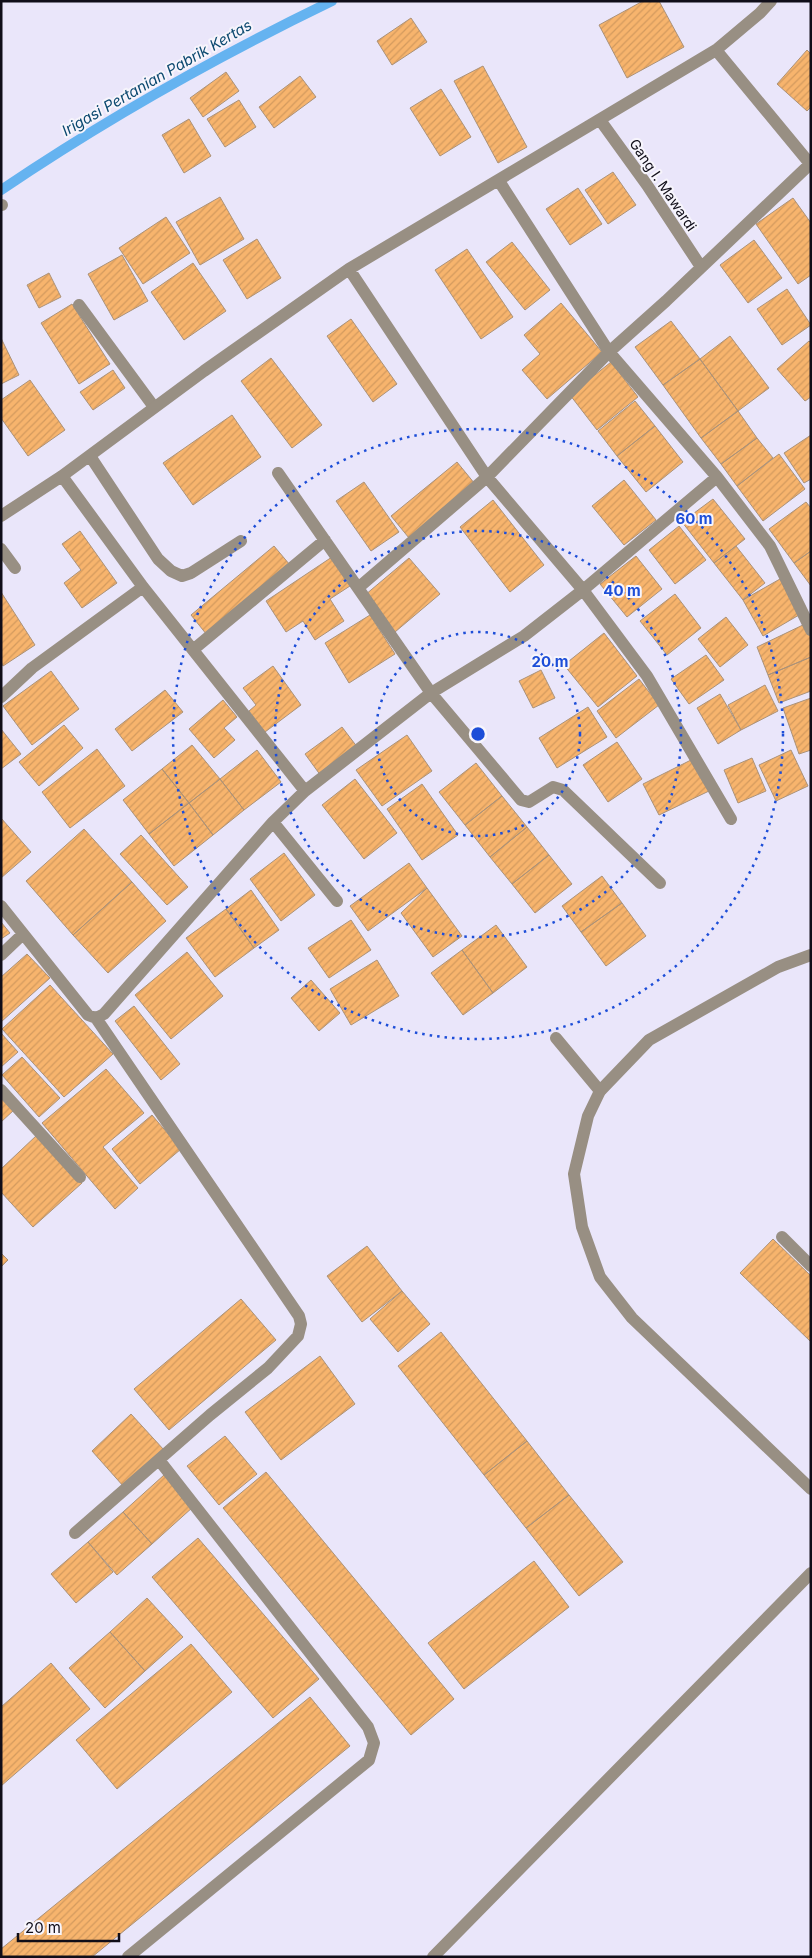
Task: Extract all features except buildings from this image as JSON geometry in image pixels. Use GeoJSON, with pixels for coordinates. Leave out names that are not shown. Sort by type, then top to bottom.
{"type":"FeatureCollection","features":[{"type":"Feature","properties":{"kind":"street"},"geometry":{"type":"LineString","coordinates":[[1,516],[62,476],[154,407],[349,269],[716,50],[760,13],[771,1]]}},
{"type":"Feature","properties":{"kind":"street"},"geometry":{"type":"LineString","coordinates":[[358,588],[487,477],[609,352],[810,165],[716,50]]}},
{"type":"Feature","properties":{"kind":"street","name":"Gang I. Mawardi"},"geometry":{"type":"LineString","coordinates":[[600,120],[647,185],[701,268]]}},
{"type":"Feature","properties":{"kind":"street"},"geometry":{"type":"LineString","coordinates":[[499,181],[609,352],[717,477],[770,546],[811,630]]}},
{"type":"Feature","properties":{"kind":"street"},"geometry":{"type":"LineString","coordinates":[[349,269],[487,477],[583,590],[647,676],[731,819]]}},
{"type":"Feature","properties":{"kind":"street"},"geometry":{"type":"LineString","coordinates":[[79,304],[154,407]]}},
{"type":"Feature","properties":{"kind":"street"},"geometry":{"type":"LineString","coordinates":[[90,456],[158,559],[171,571],[182,576],[190,573],[241,541]]}},
{"type":"Feature","properties":{"kind":"street"},"geometry":{"type":"LineString","coordinates":[[278,473],[431,693],[521,800],[529,802],[553,787],[563,790],[660,883]]}},
{"type":"Feature","properties":{"kind":"street"},"geometry":{"type":"LineString","coordinates":[[62,476],[143,587],[305,790]]}},
{"type":"Feature","properties":{"kind":"street"},"geometry":{"type":"LineString","coordinates":[[96,1018],[104,1014],[273,822],[305,790],[431,693],[524,636],[583,590],[717,477]]}},
{"type":"Feature","properties":{"kind":"street"},"geometry":{"type":"LineString","coordinates":[[194,649],[325,540]]}},
{"type":"Feature","properties":{"kind":"street"},"geometry":{"type":"LineString","coordinates":[[1,549],[15,568]]}},
{"type":"Feature","properties":{"kind":"street"},"geometry":{"type":"LineString","coordinates":[[1,697],[32,668],[143,587]]}},
{"type":"Feature","properties":{"kind":"street"},"geometry":{"type":"LineString","coordinates":[[273,822],[337,901]]}},
{"type":"Feature","properties":{"kind":"street"},"geometry":{"type":"LineString","coordinates":[[1,906],[88,1015],[96,1018],[299,1316],[301,1324],[298,1336],[268,1368],[210,1415],[75,1534]]}},
{"type":"Feature","properties":{"kind":"street"},"geometry":{"type":"LineString","coordinates":[[1,955],[23,934]]}},
{"type":"Feature","properties":{"kind":"street"},"geometry":{"type":"LineString","coordinates":[[811,955],[778,967],[649,1040],[600,1091],[588,1116],[574,1174],[582,1226],[600,1277],[632,1318],[811,1489]]}},
{"type":"Feature","properties":{"kind":"street"},"geometry":{"type":"LineString","coordinates":[[556,1038],[600,1091]]}},
{"type":"Feature","properties":{"kind":"street"},"geometry":{"type":"LineString","coordinates":[[1,1090],[80,1177]]}},
{"type":"Feature","properties":{"kind":"street"},"geometry":{"type":"LineString","coordinates":[[782,1237],[811,1266]]}},
{"type":"Feature","properties":{"kind":"street"},"geometry":{"type":"LineString","coordinates":[[128,1957],[369,1760],[374,1743],[368,1727],[159,1460]]}},
{"type":"Feature","properties":{"kind":"street"},"geometry":{"type":"LineString","coordinates":[[433,1957],[811,1572]]}},
{"type":"Feature","properties":{"kind":"waterway","name":"Irigasi Pertanian Pabrik Kertas"},"geometry":{"type":"LineString","coordinates":[[1,190],[81,138],[205,66],[332,1]]}}]}
